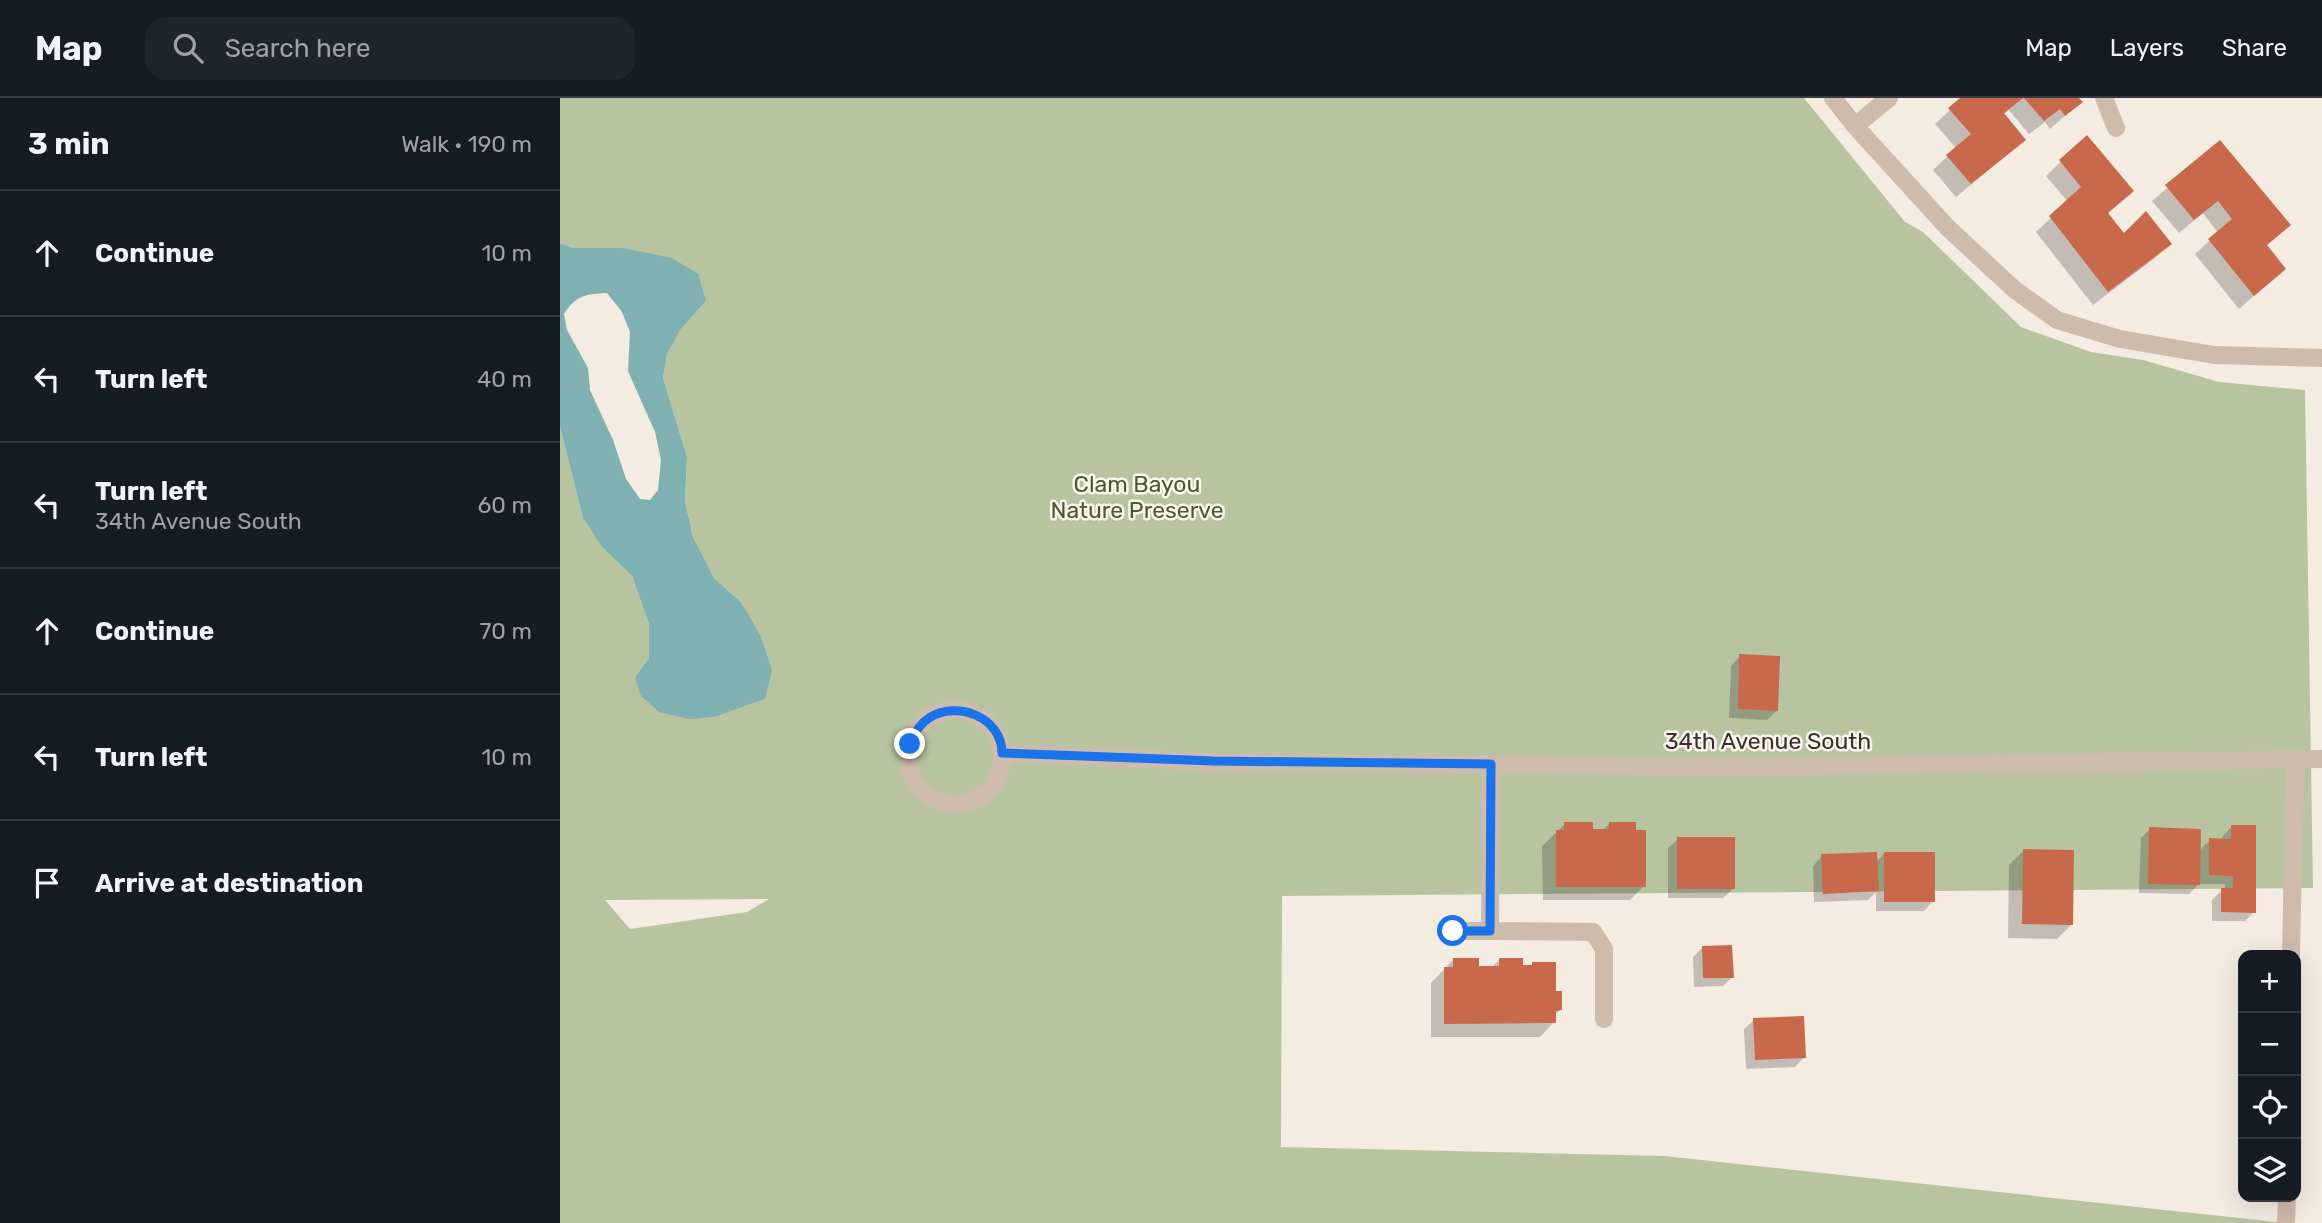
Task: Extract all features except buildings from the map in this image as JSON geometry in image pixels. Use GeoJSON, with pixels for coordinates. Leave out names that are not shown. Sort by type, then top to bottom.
{"type":"FeatureCollection","features":[{"type":"Feature","properties":{"kind":"street"},"geometry":{"type":"LineString","coordinates":[[1833,98],[1948,228],[2015,290],[2057,320],[2120,339],[2214,355],[2322,358]]}},
{"type":"Feature","properties":{"kind":"street"},"geometry":{"type":"LineString","coordinates":[[1855,126],[1889,98]]}},
{"type":"Feature","properties":{"kind":"street"},"geometry":{"type":"LineString","coordinates":[[2104,98],[2116,128]]}},
{"type":"Feature","properties":{"kind":"street"},"geometry":{"type":"LineString","coordinates":[[957,709],[972,713],[985,721],[996,733],[1002,753],[997,778],[988,790],[976,799],[961,803],[945,803],[931,797],[919,787],[911,774],[908,759],[913,736],[927,719],[941,712],[957,709]]}},
{"type":"Feature","properties":{"kind":"street","name":"34th Avenue South"},"geometry":{"type":"LineString","coordinates":[[1002,753],[1214,761],[1746,767],[2322,759]]}},
{"type":"Feature","properties":{"kind":"street"},"geometry":{"type":"LineString","coordinates":[[2291,950],[2295,760]]}},
{"type":"Feature","properties":{"kind":"street"},"geometry":{"type":"LineString","coordinates":[[1490,931],[1491,764]]}},
{"type":"Feature","properties":{"kind":"street"},"geometry":{"type":"LineString","coordinates":[[1453,931],[1593,932],[1604,949],[1604,1019]]}},
{"type":"Feature","properties":{"kind":"street"},"geometry":{"type":"LineString","coordinates":[[2286,1223],[2287,1202]]}},
{"type":"Feature","properties":{"kind":"green space","name":"Clam Bayou Nature Preserve"},"geometry":{"type":"Polygon","coordinates":[[[560,98],[1804,98],[1905,222],[1923,232],[2021,327],[2091,352],[2143,360],[2219,382],[2305,390],[2313,888],[1282,896],[1281,1147],[1664,1156],[2286,1223],[560,1223],[560,427],[583,518],[602,547],[632,576],[649,624],[649,658],[635,677],[760,634],[741,602],[714,578],[693,537],[685,501],[687,457],[663,378],[667,354],[681,329],[706,301],[623,248],[573,248],[560,243],[560,98]],[[769,899],[605,900],[630,929],[747,912],[769,899]]]}},
{"type":"Feature","properties":{"kind":"water"},"geometry":{"type":"Polygon","coordinates":[[[560,243],[573,248],[623,248],[672,258],[698,274],[706,301],[681,329],[667,354],[663,378],[687,457],[685,501],[693,537],[714,578],[741,602],[760,634],[772,670],[765,699],[714,717],[689,719],[659,712],[641,696],[635,677],[649,658],[649,624],[632,576],[602,547],[583,518],[560,427],[560,243]],[[607,293],[582,297],[564,314],[567,330],[588,368],[590,390],[613,440],[626,479],[640,499],[650,500],[658,490],[661,460],[655,432],[628,371],[630,332],[622,312],[607,293]]]}},
{"type":"Feature","properties":{"kind":"route"},"geometry":{"type":"LineString","coordinates":[[910,744],[916,730],[927,719],[941,712],[957,709],[972,713],[985,721],[996,733],[1002,753],[1214,761],[1491,764],[1490,931],[1453,931]]}}]}
